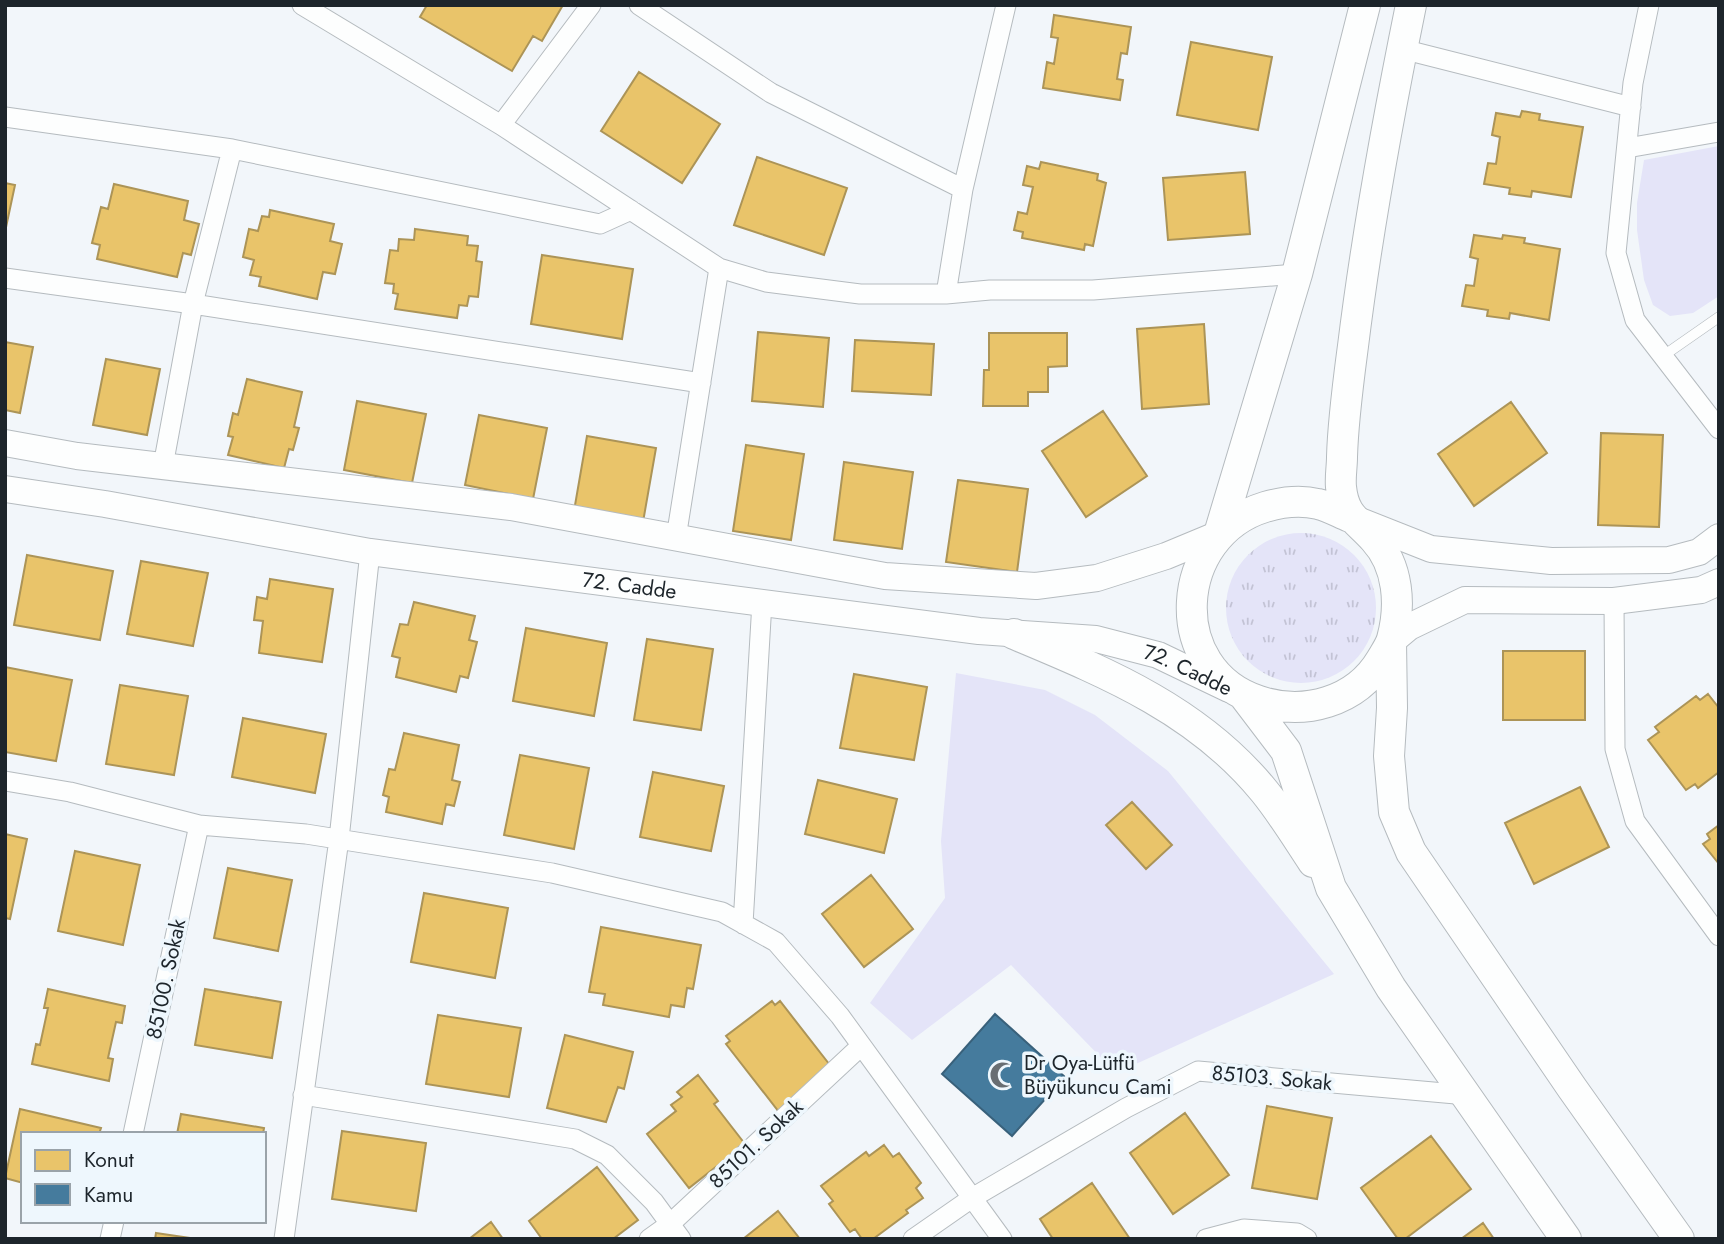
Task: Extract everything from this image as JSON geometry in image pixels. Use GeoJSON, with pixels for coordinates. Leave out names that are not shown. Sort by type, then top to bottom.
{"type":"FeatureCollection","features":[{"type":"Feature","properties":{"kind":"main road"},"geometry":{"type":"LineString","coordinates":[[1331,888],[1286,751],[1245,697],[1220,678],[1202,652],[1192,622],[1192,590],[1201,560],[1219,534],[1297,274],[1365,5]]}},
{"type":"Feature","properties":{"kind":"main road"},"geometry":{"type":"LineString","coordinates":[[1411,5],[1359,297],[1343,422],[1341,488],[1350,517],[1376,541],[1393,572],[1398,607],[1391,642],[1390,756],[1394,812],[1411,852],[1679,1239]]}},
{"type":"Feature","properties":{"kind":"main road"},"geometry":{"type":"LineString","coordinates":[[5,443],[77,456],[511,508],[885,576],[1035,586],[1097,578],[1166,556],[1219,534],[1248,512],[1282,502],[1317,504],[1432,549],[1551,561],[1669,560],[1699,552],[1719,537]]}},
{"type":"Feature","properties":{"kind":"main road","name":"72. Cadde"},"geometry":{"type":"LineString","coordinates":[[5,489],[105,504],[370,552],[979,631],[1096,639],[1158,655],[1245,697]]}},
{"type":"Feature","properties":{"kind":"main road"},"geometry":{"type":"LineString","coordinates":[[1245,697],[1279,708],[1290,708],[1313,707],[1346,695],[1373,672],[1391,642],[1409,626],[1465,600],[1614,601],[1701,590],[1719,582]]}},
{"type":"Feature","properties":{"kind":"main road"},"geometry":{"type":"LineString","coordinates":[[1014,634],[1094,667],[1148,694],[1209,737],[1264,791],[1331,888],[1391,988],[1566,1239]]}},
{"type":"Feature","properties":{"kind":"street"},"geometry":{"type":"LineString","coordinates":[[302,5],[501,125],[719,268],[766,282],[860,294],[946,294],[990,290],[1093,290],[1297,274]]}},
{"type":"Feature","properties":{"kind":"street"},"geometry":{"type":"LineString","coordinates":[[501,125],[591,5]]}},
{"type":"Feature","properties":{"kind":"street"},"geometry":{"type":"LineString","coordinates":[[639,5],[771,93],[963,189]]}},
{"type":"Feature","properties":{"kind":"street"},"geometry":{"type":"LineString","coordinates":[[946,294],[963,189],[1006,5]]}},
{"type":"Feature","properties":{"kind":"street"},"geometry":{"type":"LineString","coordinates":[[1649,5],[1633,83],[1616,253],[1635,320],[1719,429]]}},
{"type":"Feature","properties":{"kind":"street"},"geometry":{"type":"LineString","coordinates":[[1402,49],[1631,107]]}},
{"type":"Feature","properties":{"kind":"street"},"geometry":{"type":"LineString","coordinates":[[5,117],[232,149],[600,224],[631,210]]}},
{"type":"Feature","properties":{"kind":"street"},"geometry":{"type":"LineString","coordinates":[[1627,148],[1719,132]]}},
{"type":"Feature","properties":{"kind":"street"},"geometry":{"type":"LineString","coordinates":[[163,466],[193,304],[232,149]]}},
{"type":"Feature","properties":{"kind":"street"},"geometry":{"type":"LineString","coordinates":[[677,538],[719,268]]}},
{"type":"Feature","properties":{"kind":"street"},"geometry":{"type":"LineString","coordinates":[[5,278],[193,304],[701,383]]}},
{"type":"Feature","properties":{"kind":"street"},"geometry":{"type":"LineString","coordinates":[[284,1239],[339,839],[370,552]]}},
{"type":"Feature","properties":{"kind":"street"},"geometry":{"type":"LineString","coordinates":[[1614,601],[1615,749],[1635,821],[1719,936]]}},
{"type":"Feature","properties":{"kind":"street"},"geometry":{"type":"LineString","coordinates":[[743,924],[762,602]]}},
{"type":"Feature","properties":{"kind":"street"},"geometry":{"type":"LineString","coordinates":[[5,781],[70,792],[199,825],[306,834],[552,873],[722,912],[776,942],[840,1016],[1002,1239]]}},
{"type":"Feature","properties":{"kind":"street","name":"85100. Sokak"},"geometry":{"type":"LineString","coordinates":[[132,1132],[199,825]]}},
{"type":"Feature","properties":{"kind":"street","name":"85101. Sokak"},"geometry":{"type":"LineString","coordinates":[[649,1239],[675,1231],[862,1046]]}},
{"type":"Feature","properties":{"kind":"street","name":"85103. Sokak"},"geometry":{"type":"LineString","coordinates":[[913,1239],[972,1198],[1125,1108],[1198,1071],[1467,1095]]}},
{"type":"Feature","properties":{"kind":"street"},"geometry":{"type":"LineString","coordinates":[[303,1095],[575,1139],[607,1156],[654,1202],[675,1231]]}},
{"type":"Feature","properties":{"kind":"street"},"geometry":{"type":"LineString","coordinates":[[1206,1239],[1244,1228],[1297,1233],[1307,1239]]}},
{"type":"Feature","properties":{"kind":"lane"},"geometry":{"type":"LineString","coordinates":[[1663,356],[1719,317]]}},
{"type":"Feature","properties":{"kind":"green space"},"geometry":{"type":"Polygon","coordinates":[[[1719,146],[1719,296],[1693,313],[1670,316],[1653,305],[1644,280],[1637,230],[1637,203],[1644,160],[1719,146]]]}},
{"type":"Feature","properties":{"kind":"green space"},"geometry":{"type":"Polygon","coordinates":[[[1301,533],[1330,539],[1354,555],[1370,579],[1376,608],[1370,637],[1354,661],[1330,677],[1301,683],[1272,677],[1248,661],[1232,637],[1226,608],[1232,579],[1248,555],[1272,539],[1301,533]]]}},
{"type":"Feature","properties":{"kind":"green space"},"geometry":{"type":"Polygon","coordinates":[[[956,673],[1045,690],[1095,715],[1168,771],[1334,974],[1116,1073],[1011,965],[912,1040],[870,1003],[945,898],[941,841],[956,673]]]}},
{"type":"Feature","properties":{"kind":"building: Konut"},"geometry":{"type":"Polygon","coordinates":[[[427,5],[563,5],[542,41],[533,36],[512,71],[420,17],[427,5]]]}},
{"type":"Feature","properties":{"kind":"building: Konut"},"geometry":{"type":"Polygon","coordinates":[[[1054,15],[1131,27],[1127,54],[1121,53],[1117,79],[1123,80],[1120,100],[1043,88],[1047,62],[1054,64],[1058,38],[1051,37],[1054,15]]]}},
{"type":"Feature","properties":{"kind":"building: Konut"},"geometry":{"type":"Polygon","coordinates":[[[1191,42],[1272,57],[1258,130],[1177,115],[1191,42]]]}},
{"type":"Feature","properties":{"kind":"building: Konut"},"geometry":{"type":"Polygon","coordinates":[[[639,72],[720,124],[682,183],[601,131],[639,72]]]}},
{"type":"Feature","properties":{"kind":"building: Konut"},"geometry":{"type":"Polygon","coordinates":[[[1522,111],[1540,114],[1539,120],[1583,127],[1571,197],[1532,191],[1531,197],[1509,194],[1510,188],[1484,184],[1488,163],[1496,164],[1500,137],[1492,135],[1496,113],[1520,117],[1522,111]]]}},
{"type":"Feature","properties":{"kind":"building: Konut"},"geometry":{"type":"Polygon","coordinates":[[[757,157],[847,188],[824,255],[734,225],[757,157]]]}},
{"type":"Feature","properties":{"kind":"building: Konut"},"geometry":{"type":"Polygon","coordinates":[[[1041,162],[1098,174],[1097,180],[1106,183],[1093,246],[1085,244],[1084,250],[1022,238],[1023,232],[1014,230],[1018,212],[1027,214],[1033,187],[1023,185],[1027,166],[1039,169],[1041,162]]]}},
{"type":"Feature","properties":{"kind":"building: Konut"},"geometry":{"type":"Polygon","coordinates":[[[1245,172],[1250,234],[1168,240],[1163,178],[1245,172]]]}},
{"type":"Feature","properties":{"kind":"building: Konut"},"geometry":{"type":"Polygon","coordinates":[[[5,183],[15,185],[5,232],[5,183]]]}},
{"type":"Feature","properties":{"kind":"building: Konut"},"geometry":{"type":"Polygon","coordinates":[[[114,184],[188,201],[184,220],[199,224],[191,255],[183,253],[177,277],[97,259],[100,245],[92,243],[101,207],[108,209],[114,184]]]}},
{"type":"Feature","properties":{"kind":"building: Konut"},"geometry":{"type":"Polygon","coordinates":[[[270,210],[334,224],[330,241],[342,244],[335,274],[323,272],[317,299],[259,286],[261,277],[250,275],[254,260],[243,257],[249,229],[258,231],[262,216],[269,217],[270,210]]]}},
{"type":"Feature","properties":{"kind":"building: Konut"},"geometry":{"type":"Polygon","coordinates":[[[415,229],[468,236],[467,245],[478,246],[476,261],[482,262],[478,297],[469,296],[467,306],[459,305],[457,318],[395,309],[398,294],[393,293],[394,284],[385,283],[390,250],[398,251],[399,239],[414,240],[415,229]]]}},
{"type":"Feature","properties":{"kind":"building: Konut"},"geometry":{"type":"Polygon","coordinates":[[[1474,235],[1502,239],[1503,235],[1525,238],[1524,243],[1560,249],[1549,320],[1510,313],[1509,319],[1487,316],[1488,310],[1462,306],[1466,285],[1474,286],[1478,259],[1470,257],[1474,235]]]}},
{"type":"Feature","properties":{"kind":"building: Konut"},"geometry":{"type":"Polygon","coordinates":[[[542,255],[633,269],[622,339],[531,324],[542,255]]]}},
{"type":"Feature","properties":{"kind":"building: Konut"},"geometry":{"type":"Polygon","coordinates":[[[1204,324],[1209,404],[1142,409],[1137,329],[1204,324]]]}},
{"type":"Feature","properties":{"kind":"building: Konut"},"geometry":{"type":"Polygon","coordinates":[[[758,332],[829,338],[823,407],[752,401],[758,332]]]}},
{"type":"Feature","properties":{"kind":"building: Konut"},"geometry":{"type":"Polygon","coordinates":[[[989,333],[1067,333],[1067,366],[1048,367],[1048,392],[1028,392],[1028,406],[983,406],[984,370],[989,370],[989,333]]]}},
{"type":"Feature","properties":{"kind":"building: Konut"},"geometry":{"type":"Polygon","coordinates":[[[855,340],[934,344],[931,395],[852,391],[855,340]]]}},
{"type":"Feature","properties":{"kind":"building: Konut"},"geometry":{"type":"Polygon","coordinates":[[[5,342],[33,347],[20,413],[5,410],[5,342]]]}},
{"type":"Feature","properties":{"kind":"building: Konut"},"geometry":{"type":"Polygon","coordinates":[[[106,359],[160,369],[147,435],[93,425],[106,359]]]}},
{"type":"Feature","properties":{"kind":"building: Konut"},"geometry":{"type":"Polygon","coordinates":[[[247,379],[302,392],[294,427],[299,428],[293,450],[289,449],[284,468],[228,455],[233,437],[228,436],[233,413],[238,415],[247,379]]]}},
{"type":"Feature","properties":{"kind":"building: Konut"},"geometry":{"type":"Polygon","coordinates":[[[357,401],[426,414],[412,483],[344,470],[357,401]]]}},
{"type":"Feature","properties":{"kind":"building: Konut"},"geometry":{"type":"Polygon","coordinates":[[[1511,402],[1547,453],[1474,506],[1438,454],[1511,402]]]}},
{"type":"Feature","properties":{"kind":"building: Konut"},"geometry":{"type":"Polygon","coordinates":[[[1103,411],[1147,476],[1086,517],[1042,451],[1103,411]]]}},
{"type":"Feature","properties":{"kind":"building: Konut"},"geometry":{"type":"Polygon","coordinates":[[[479,415],[547,428],[533,499],[465,485],[479,415]]]}},
{"type":"Feature","properties":{"kind":"building: Konut"},"geometry":{"type":"Polygon","coordinates":[[[1601,433],[1663,435],[1659,527],[1598,525],[1601,433]]]}},
{"type":"Feature","properties":{"kind":"building: Konut"},"geometry":{"type":"Polygon","coordinates":[[[587,436],[656,448],[643,522],[574,511],[587,436]]]}},
{"type":"Feature","properties":{"kind":"building: Konut"},"geometry":{"type":"Polygon","coordinates":[[[746,445],[804,454],[791,540],[733,531],[746,445]]]}},
{"type":"Feature","properties":{"kind":"building: Konut"},"geometry":{"type":"Polygon","coordinates":[[[844,462],[913,472],[902,549],[834,540],[844,462]]]}},
{"type":"Feature","properties":{"kind":"building: Konut"},"geometry":{"type":"Polygon","coordinates":[[[958,480],[1028,489],[1017,572],[946,562],[958,480]]]}},
{"type":"Feature","properties":{"kind":"building: Konut"},"geometry":{"type":"Polygon","coordinates":[[[27,555],[113,571],[100,640],[14,625],[27,555]]]}},
{"type":"Feature","properties":{"kind":"building: Konut"},"geometry":{"type":"Polygon","coordinates":[[[141,561],[208,573],[193,646],[127,634],[141,561]]]}},
{"type":"Feature","properties":{"kind":"building: Konut"},"geometry":{"type":"Polygon","coordinates":[[[270,579],[333,589],[322,662],[259,653],[263,621],[254,620],[257,597],[267,599],[270,579]]]}},
{"type":"Feature","properties":{"kind":"building: Konut"},"geometry":{"type":"Polygon","coordinates":[[[414,602],[475,616],[469,640],[477,642],[468,678],[460,676],[456,692],[396,677],[400,658],[392,656],[400,624],[408,625],[414,602]]]}},
{"type":"Feature","properties":{"kind":"building: Konut"},"geometry":{"type":"Polygon","coordinates":[[[526,628],[607,643],[594,716],[513,701],[526,628]]]}},
{"type":"Feature","properties":{"kind":"building: Konut"},"geometry":{"type":"Polygon","coordinates":[[[647,639],[713,649],[701,730],[634,720],[647,639]]]}},
{"type":"Feature","properties":{"kind":"building: Konut"},"geometry":{"type":"Polygon","coordinates":[[[1503,651],[1585,651],[1585,720],[1503,720],[1503,651]]]}},
{"type":"Feature","properties":{"kind":"building: Konut"},"geometry":{"type":"Polygon","coordinates":[[[5,667],[72,680],[56,761],[5,752],[5,667]]]}},
{"type":"Feature","properties":{"kind":"building: Konut"},"geometry":{"type":"Polygon","coordinates":[[[854,674],[927,687],[914,760],[840,748],[854,674]]]}},
{"type":"Feature","properties":{"kind":"building: Konut"},"geometry":{"type":"Polygon","coordinates":[[[120,685],[188,696],[174,775],[106,764],[120,685]]]}},
{"type":"Feature","properties":{"kind":"building: Konut"},"geometry":{"type":"Polygon","coordinates":[[[1708,694],[1719,708],[1719,772],[1698,788],[1695,784],[1686,790],[1648,740],[1659,732],[1655,727],[1696,696],[1700,700],[1708,694]]]}},
{"type":"Feature","properties":{"kind":"building: Konut"},"geometry":{"type":"Polygon","coordinates":[[[243,718],[326,734],[315,793],[232,777],[243,718]]]}},
{"type":"Feature","properties":{"kind":"building: Konut"},"geometry":{"type":"Polygon","coordinates":[[[404,733],[459,745],[452,780],[460,782],[454,806],[446,804],[442,824],[386,812],[389,797],[383,795],[389,769],[395,770],[404,733]]]}},
{"type":"Feature","properties":{"kind":"building: Konut"},"geometry":{"type":"Polygon","coordinates":[[[520,755],[589,768],[574,849],[504,835],[520,755]]]}},
{"type":"Feature","properties":{"kind":"building: Konut"},"geometry":{"type":"Polygon","coordinates":[[[653,772],[724,786],[711,851],[640,837],[653,772]]]}},
{"type":"Feature","properties":{"kind":"building: Konut"},"geometry":{"type":"Polygon","coordinates":[[[818,780],[897,799],[884,853],[805,834],[818,780]]]}},
{"type":"Feature","properties":{"kind":"building: Konut"},"geometry":{"type":"Polygon","coordinates":[[[1580,787],[1609,847],[1534,884],[1505,823],[1580,787]]]}},
{"type":"Feature","properties":{"kind":"building: Konut"},"geometry":{"type":"Polygon","coordinates":[[[1132,802],[1172,845],[1146,869],[1106,825],[1132,802]]]}},
{"type":"Feature","properties":{"kind":"building: Konut"},"geometry":{"type":"Polygon","coordinates":[[[1719,825],[1719,864],[1703,844],[1710,839],[1707,834],[1719,825]]]}},
{"type":"Feature","properties":{"kind":"building: Konut"},"geometry":{"type":"Polygon","coordinates":[[[5,834],[27,839],[10,919],[5,918],[5,834]]]}},
{"type":"Feature","properties":{"kind":"building: Konut"},"geometry":{"type":"Polygon","coordinates":[[[75,851],[140,865],[123,945],[58,931],[75,851]]]}},
{"type":"Feature","properties":{"kind":"building: Konut"},"geometry":{"type":"Polygon","coordinates":[[[228,868],[292,880],[278,951],[214,938],[228,868]]]}},
{"type":"Feature","properties":{"kind":"building: Konut"},"geometry":{"type":"Polygon","coordinates":[[[871,875],[913,929],[864,967],[822,914],[871,875]]]}},
{"type":"Feature","properties":{"kind":"building: Konut"},"geometry":{"type":"Polygon","coordinates":[[[424,893],[508,908],[495,978],[411,962],[424,893]]]}},
{"type":"Feature","properties":{"kind":"building: Konut"},"geometry":{"type":"Polygon","coordinates":[[[601,927],[701,945],[693,989],[687,988],[684,1007],[671,1005],[669,1017],[603,1005],[605,994],[589,992],[601,927]]]}},
{"type":"Feature","properties":{"kind":"building: Konut"},"geometry":{"type":"Polygon","coordinates":[[[48,989],[125,1006],[122,1023],[116,1022],[108,1058],[113,1059],[109,1081],[32,1064],[36,1044],[40,1045],[48,1008],[44,1008],[48,989]]]}},
{"type":"Feature","properties":{"kind":"building: Konut"},"geometry":{"type":"Polygon","coordinates":[[[205,989],[281,1002],[272,1058],[195,1045],[205,989]]]}},
{"type":"Feature","properties":{"kind":"building: Konut"},"geometry":{"type":"Polygon","coordinates":[[[772,1001],[775,1005],[780,1001],[833,1069],[779,1112],[726,1044],[730,1041],[726,1036],[772,1001]]]}},
{"type":"Feature","properties":{"kind":"building: Konut"},"geometry":{"type":"Polygon","coordinates":[[[438,1015],[521,1028],[509,1097],[426,1084],[438,1015]]]}},
{"type":"Feature","properties":{"kind":"building: Konut"},"geometry":{"type":"Polygon","coordinates":[[[565,1035],[633,1052],[624,1089],[618,1087],[606,1122],[547,1108],[565,1035]]]}},
{"type":"Feature","properties":{"kind":"building: Konut"},"geometry":{"type":"Polygon","coordinates":[[[698,1075],[718,1101],[714,1104],[745,1144],[689,1188],[647,1134],[676,1111],[671,1105],[682,1097],[677,1092],[698,1075]]]}},
{"type":"Feature","properties":{"kind":"building: Konut"},"geometry":{"type":"Polygon","coordinates":[[[1267,1106],[1332,1118],[1317,1199],[1252,1188],[1267,1106]]]}},
{"type":"Feature","properties":{"kind":"building: Konut"},"geometry":{"type":"Polygon","coordinates":[[[20,1109],[101,1128],[100,1132],[21,1132],[21,1182],[5,1178],[20,1109]]]}},
{"type":"Feature","properties":{"kind":"building: Konut"},"geometry":{"type":"Polygon","coordinates":[[[1185,1113],[1229,1175],[1173,1214],[1130,1153],[1185,1113]]]}},
{"type":"Feature","properties":{"kind":"building: Konut"},"geometry":{"type":"Polygon","coordinates":[[[181,1114],[264,1128],[263,1132],[177,1132],[181,1114]]]}},
{"type":"Feature","properties":{"kind":"building: Konut"},"geometry":{"type":"Polygon","coordinates":[[[342,1131],[426,1143],[416,1211],[332,1199],[342,1131]]]}},
{"type":"Feature","properties":{"kind":"building: Konut"},"geometry":{"type":"Polygon","coordinates":[[[1431,1136],[1471,1189],[1405,1239],[1398,1239],[1361,1188],[1431,1136]]]}},
{"type":"Feature","properties":{"kind":"building: Konut"},"geometry":{"type":"Polygon","coordinates":[[[884,1145],[893,1157],[899,1153],[921,1183],[916,1188],[923,1198],[873,1239],[862,1239],[855,1229],[850,1232],[829,1204],[833,1201],[821,1186],[866,1152],[869,1156],[884,1145]]]}},
{"type":"Feature","properties":{"kind":"building: Konut"},"geometry":{"type":"Polygon","coordinates":[[[597,1167],[638,1220],[613,1239],[542,1239],[529,1221],[597,1167]]]}},
{"type":"Feature","properties":{"kind":"building: Konut"},"geometry":{"type":"Polygon","coordinates":[[[1092,1183],[1130,1239],[1053,1239],[1040,1219],[1092,1183]]]}},
{"type":"Feature","properties":{"kind":"building: Konut"},"geometry":{"type":"Polygon","coordinates":[[[778,1211],[800,1239],[743,1239],[778,1211]]]}},
{"type":"Feature","properties":{"kind":"building: Konut"},"geometry":{"type":"Polygon","coordinates":[[[491,1222],[503,1239],[469,1239],[491,1222]]]}},
{"type":"Feature","properties":{"kind":"building: Konut"},"geometry":{"type":"Polygon","coordinates":[[[1483,1223],[1494,1239],[1461,1239],[1483,1223]]]}},
{"type":"Feature","properties":{"kind":"building: Konut"},"geometry":{"type":"Polygon","coordinates":[[[156,1233],[197,1239],[155,1239],[156,1233]]]}},
{"type":"Feature","properties":{"kind":"building: Kamu","name":"Dr Oya-Lütfü Büyükuncu Cami"},"geometry":{"type":"Polygon","coordinates":[[[995,1014],[1065,1077],[1012,1136],[942,1074],[995,1014]]]}},
{"type":"Feature","properties":{"kind":"place","name":"Dr Oya-Lütfü Büyükuncu Cami"},"geometry":{"type":"Point","coordinates":[1003,1075]}}]}
